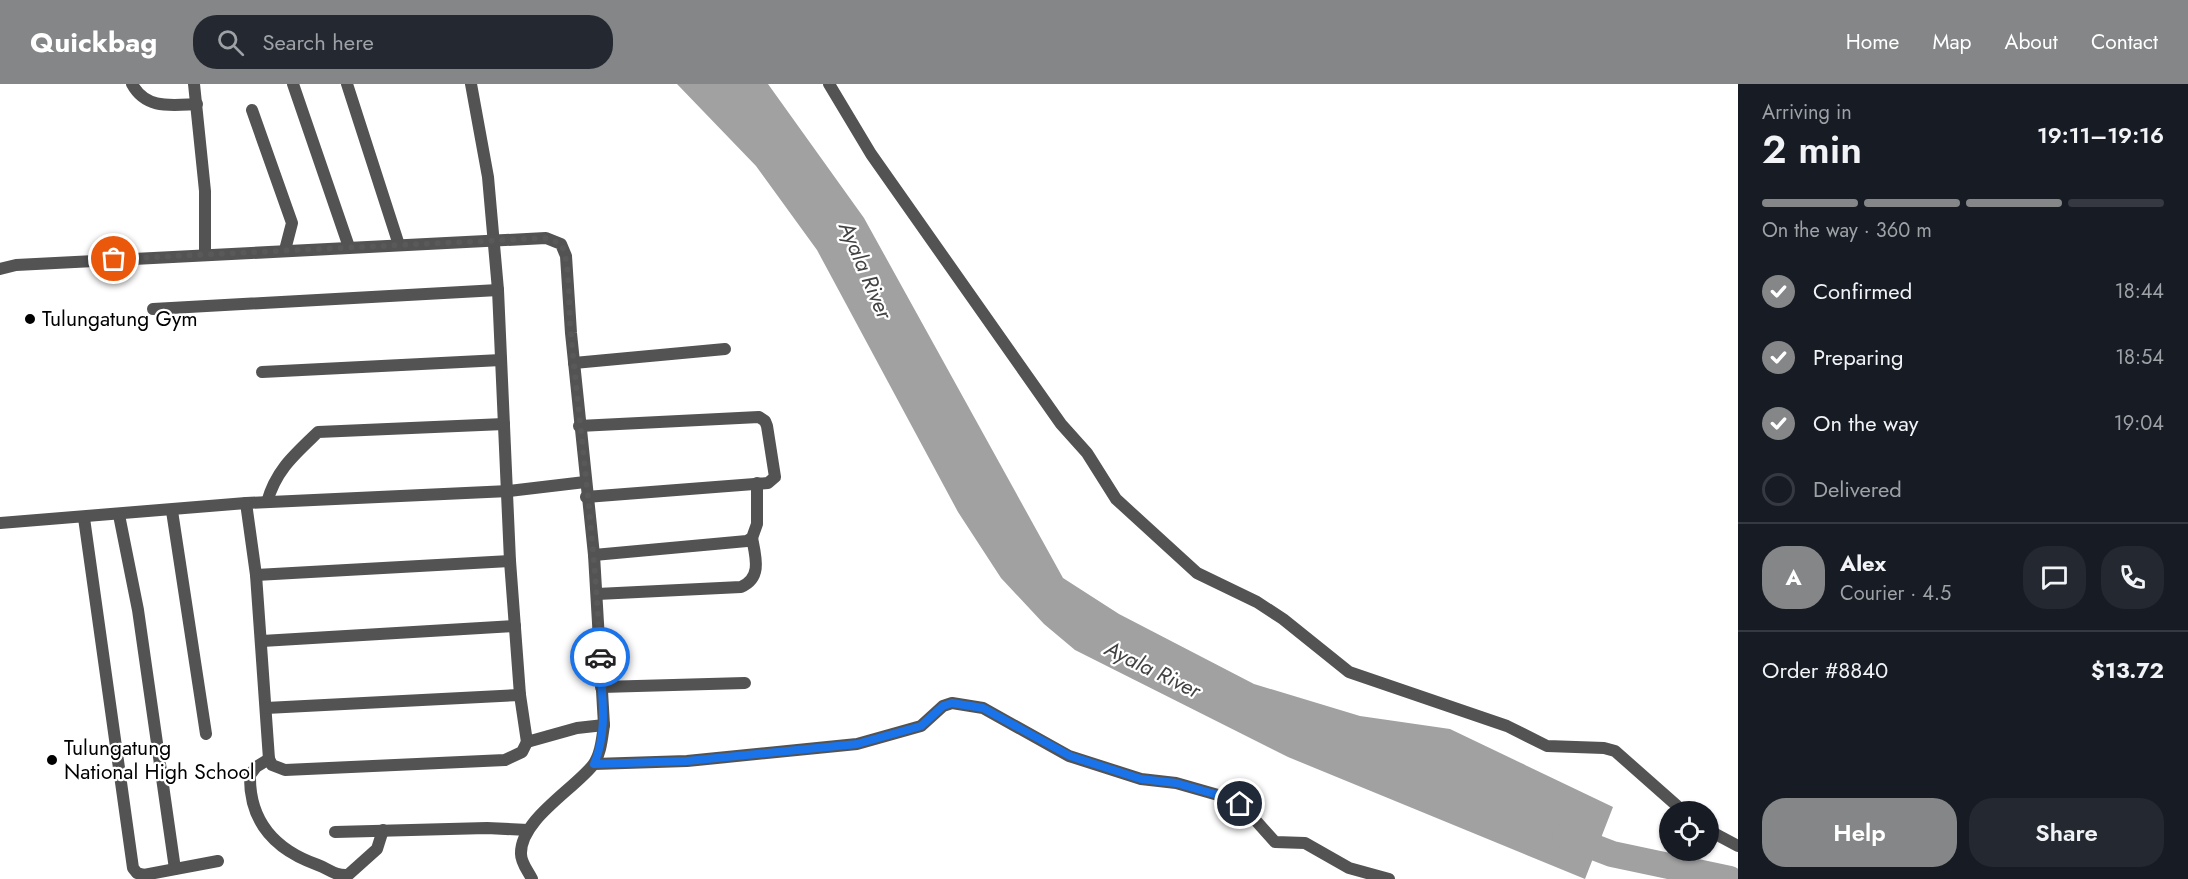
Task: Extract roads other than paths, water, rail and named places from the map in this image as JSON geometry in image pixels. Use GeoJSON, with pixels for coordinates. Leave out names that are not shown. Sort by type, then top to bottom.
{"type":"FeatureCollection","features":[{"type":"Feature","properties":{"kind":"street"},"geometry":{"type":"LineString","coordinates":[[132,84],[148,102],[161,105],[197,104]]}},
{"type":"Feature","properties":{"kind":"street"},"geometry":{"type":"LineString","coordinates":[[194,84],[205,191],[205,254]]}},
{"type":"Feature","properties":{"kind":"street"},"geometry":{"type":"LineString","coordinates":[[293,84],[349,247]]}},
{"type":"Feature","properties":{"kind":"street"},"geometry":{"type":"LineString","coordinates":[[347,84],[399,245]]}},
{"type":"Feature","properties":{"kind":"street"},"geometry":{"type":"LineString","coordinates":[[246,503],[262,641],[269,759],[277,768],[285,770],[505,760],[522,752],[527,742],[520,695],[510,561],[498,290],[488,177],[471,84]]}},
{"type":"Feature","properties":{"kind":"street"},"geometry":{"type":"LineString","coordinates":[[830,84],[871,154],[1061,424],[1087,453],[1106,486],[1116,499],[1197,573],[1275,614],[1350,672],[1507,726],[1548,746],[1604,748],[1615,752],[1671,801]]}},
{"type":"Feature","properties":{"kind":"street"},"geometry":{"type":"LineString","coordinates":[[252,110],[292,224],[285,250]]}},
{"type":"Feature","properties":{"kind":"street"},"geometry":{"type":"LineString","coordinates":[[0,269],[16,265],[205,254],[546,238],[561,244],[566,256],[579,426],[594,555],[604,725],[600,749],[594,764],[528,830],[521,853],[522,861],[532,879]]}},
{"type":"Feature","properties":{"kind":"street"},"geometry":{"type":"LineString","coordinates":[[153,309],[498,290]]}},
{"type":"Feature","properties":{"kind":"street"},"geometry":{"type":"LineString","coordinates":[[574,363],[724,349]]}},
{"type":"Feature","properties":{"kind":"street"},"geometry":{"type":"LineString","coordinates":[[262,372],[501,360]]}},
{"type":"Feature","properties":{"kind":"street"},"geometry":{"type":"LineString","coordinates":[[579,426],[759,417],[765,421],[767,426],[775,477],[771,482],[586,497]]}},
{"type":"Feature","properties":{"kind":"street"},"geometry":{"type":"LineString","coordinates":[[267,502],[273,480],[293,456],[318,432],[504,424]]}},
{"type":"Feature","properties":{"kind":"street"},"geometry":{"type":"LineString","coordinates":[[0,523],[172,511],[246,503],[508,491],[585,482]]}},
{"type":"Feature","properties":{"kind":"street"},"geometry":{"type":"LineString","coordinates":[[597,594],[741,587],[750,583],[756,576],[756,556],[752,538],[757,524],[757,483]]}},
{"type":"Feature","properties":{"kind":"street"},"geometry":{"type":"LineString","coordinates":[[172,511],[206,734]]}},
{"type":"Feature","properties":{"kind":"street"},"geometry":{"type":"LineString","coordinates":[[119,515],[138,610],[175,869]]}},
{"type":"Feature","properties":{"kind":"street"},"geometry":{"type":"LineString","coordinates":[[84,518],[131,862],[136,873],[144,875],[218,861]]}},
{"type":"Feature","properties":{"kind":"street"},"geometry":{"type":"LineString","coordinates":[[594,555],[752,538]]}},
{"type":"Feature","properties":{"kind":"street"},"geometry":{"type":"LineString","coordinates":[[256,575],[510,561]]}},
{"type":"Feature","properties":{"kind":"street"},"geometry":{"type":"LineString","coordinates":[[262,641],[515,626]]}},
{"type":"Feature","properties":{"kind":"street"},"geometry":{"type":"LineString","coordinates":[[601,687],[746,683]]}},
{"type":"Feature","properties":{"kind":"street"},"geometry":{"type":"LineString","coordinates":[[266,708],[520,695]]}},
{"type":"Feature","properties":{"kind":"street"},"geometry":{"type":"LineString","coordinates":[[594,764],[687,761],[857,744],[921,726],[943,706],[952,703],[983,708],[1070,756],[1141,779],[1176,783],[1225,797],[1240,804],[1275,842],[1305,843],[1349,868],[1389,879]]}},
{"type":"Feature","properties":{"kind":"street"},"geometry":{"type":"LineString","coordinates":[[527,742],[577,728],[604,725]]}},
{"type":"Feature","properties":{"kind":"street"},"geometry":{"type":"LineString","coordinates":[[269,759],[255,768],[250,775],[256,816],[261,825],[298,858],[334,874],[348,875],[377,849],[383,830]]}},
{"type":"Feature","properties":{"kind":"street"},"geometry":{"type":"LineString","coordinates":[[335,832],[528,830]]}},
{"type":"Feature","properties":{"kind":"street"},"geometry":{"type":"LineString","coordinates":[[1719,836],[1738,846]]}},
{"type":"Feature","properties":{"kind":"water"},"geometry":{"type":"Polygon","coordinates":[[[677,84],[768,84],[864,218],[1063,578],[1119,614],[1254,684],[1360,716],[1450,729],[1613,807],[1585,879],[1288,757],[1075,650],[1044,624],[1001,578],[958,512],[817,250],[756,166],[677,84]]]}},
{"type":"Feature","properties":{"kind":"waterway","name":"Ayala River"},"geometry":{"type":"LineString","coordinates":[[1565,836],[1612,854],[1730,879]]}},
{"type":"Feature","properties":{"kind":"place","name":"Tulungatung Gym"},"geometry":{"type":"Point","coordinates":[30,319]}},
{"type":"Feature","properties":{"kind":"place","name":"Tulungatung National High School"},"geometry":{"type":"Point","coordinates":[52,760]}}]}
